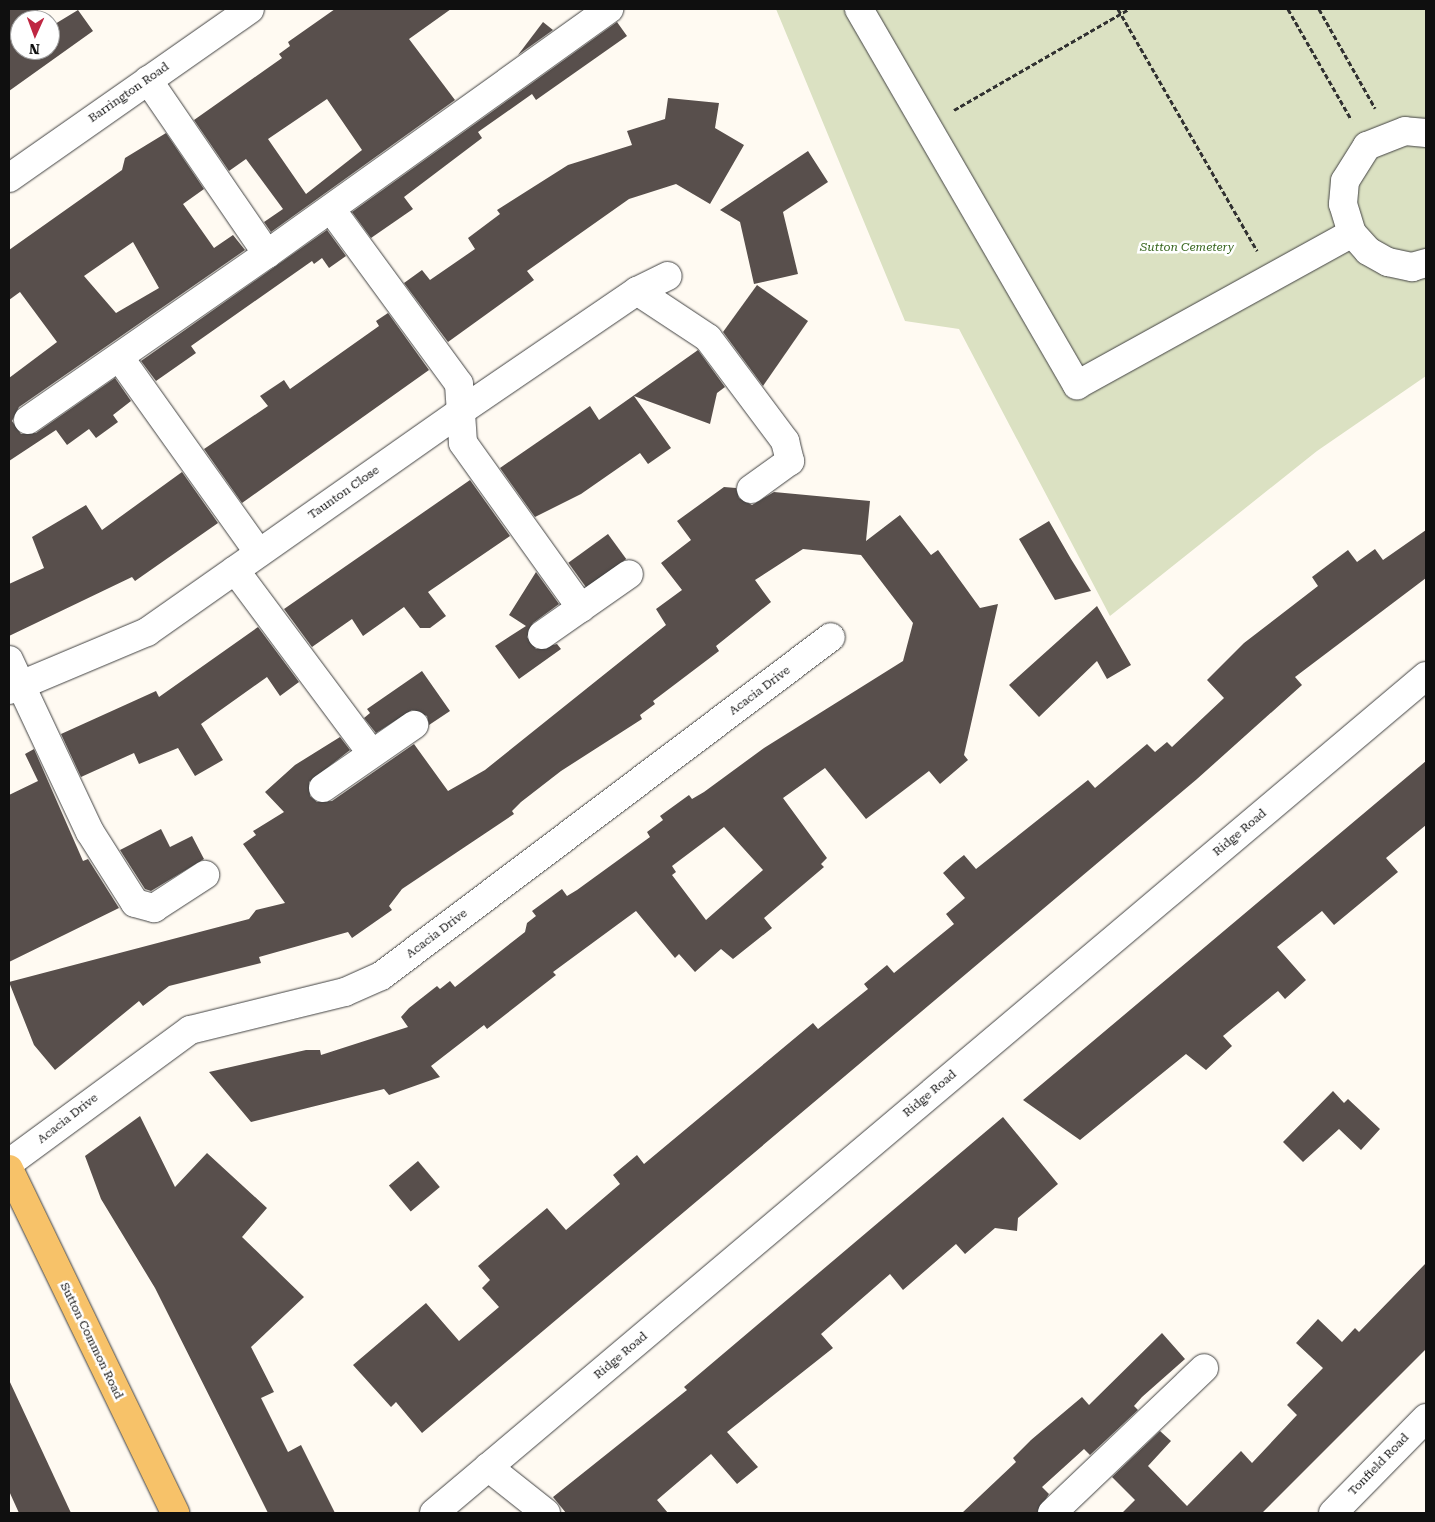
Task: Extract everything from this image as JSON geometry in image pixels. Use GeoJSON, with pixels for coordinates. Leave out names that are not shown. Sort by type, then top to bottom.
{"type":"FeatureCollection","features":[{"type":"Feature","properties":{"kind":"main road","name":"Sutton Common Road"},"geometry":{"type":"LineString","coordinates":[[11,1177],[175,1513]]}},
{"type":"Feature","properties":{"kind":"street","name":"Barrington Road"},"geometry":{"type":"LineString","coordinates":[[9,178],[250,9]]}},
{"type":"Feature","properties":{"kind":"street"},"geometry":{"type":"LineString","coordinates":[[28,420],[279,254],[609,9]]}},
{"type":"Feature","properties":{"kind":"street"},"geometry":{"type":"LineString","coordinates":[[859,9],[925,127],[1077,385],[1352,234]]}},
{"type":"Feature","properties":{"kind":"street"},"geometry":{"type":"LineString","coordinates":[[148,80],[279,254]]}},
{"type":"Feature","properties":{"kind":"street"},"geometry":{"type":"LineString","coordinates":[[1426,133],[1379,140],[1345,181],[1343,204],[1352,234],[1368,251],[1388,262],[1412,266],[1426,263]]}},
{"type":"Feature","properties":{"kind":"street"},"geometry":{"type":"LineString","coordinates":[[279,254],[339,220],[383,189]]}},
{"type":"Feature","properties":{"kind":"street"},"geometry":{"type":"LineString","coordinates":[[339,220],[459,384],[463,443],[582,608]]}},
{"type":"Feature","properties":{"kind":"street","name":"Taunton Close"},"geometry":{"type":"LineString","coordinates":[[15,687],[147,632],[460,411],[637,291],[668,276]]}},
{"type":"Feature","properties":{"kind":"street"},"geometry":{"type":"LineString","coordinates":[[637,291],[708,338],[785,441],[790,461],[751,489]]}},
{"type":"Feature","properties":{"kind":"street"},"geometry":{"type":"LineString","coordinates":[[81,401],[177,332]]}},
{"type":"Feature","properties":{"kind":"street"},"geometry":{"type":"LineString","coordinates":[[127,368],[259,553]]}},
{"type":"Feature","properties":{"kind":"street"},"geometry":{"type":"LineString","coordinates":[[235,570],[372,754]]}},
{"type":"Feature","properties":{"kind":"street"},"geometry":{"type":"LineString","coordinates":[[542,635],[629,574]]}},
{"type":"Feature","properties":{"kind":"street","name":"Acacia Drive"},"geometry":{"type":"LineString","coordinates":[[11,1177],[190,1030],[345,992],[381,976],[831,637]]}},
{"type":"Feature","properties":{"kind":"street"},"geometry":{"type":"LineString","coordinates":[[9,660],[15,687],[90,832],[135,903],[154,908],[205,874]]}},
{"type":"Feature","properties":{"kind":"street","name":"Ridge Road"},"geometry":{"type":"LineString","coordinates":[[434,1513],[1426,676]]}},
{"type":"Feature","properties":{"kind":"street"},"geometry":{"type":"LineString","coordinates":[[323,788],[414,725]]}},
{"type":"Feature","properties":{"kind":"street"},"geometry":{"type":"LineString","coordinates":[[1052,1513],[1204,1368]]}},
{"type":"Feature","properties":{"kind":"street","name":"Tonfield Road"},"geometry":{"type":"LineString","coordinates":[[1333,1513],[1426,1418]]}},
{"type":"Feature","properties":{"kind":"street"},"geometry":{"type":"LineString","coordinates":[[488,1467],[546,1513]]}},
{"type":"Feature","properties":{"kind":"path"},"geometry":{"type":"LineString","coordinates":[[1118,9],[1272,278]]}},
{"type":"Feature","properties":{"kind":"path"},"geometry":{"type":"LineString","coordinates":[[925,127],[1129,9]]}},
{"type":"Feature","properties":{"kind":"path"},"geometry":{"type":"LineString","coordinates":[[1288,9],[1379,140]]}},
{"type":"Feature","properties":{"kind":"path"},"geometry":{"type":"LineString","coordinates":[[1319,9],[1379,140]]}},
{"type":"Feature","properties":{"kind":"green space","name":"Sutton Cemetery"},"geometry":{"type":"Polygon","coordinates":[[[776,9],[1426,9],[1426,376],[1317,451],[1110,616],[959,329],[905,321],[776,9]]]}},
{"type":"Feature","properties":{"kind":"building"},"geometry":{"type":"Polygon","coordinates":[[[9,9],[37,9],[10,10],[10,60],[52,60],[9,91],[9,9]]]}},
{"type":"Feature","properties":{"kind":"building"},"geometry":{"type":"Polygon","coordinates":[[[335,9],[451,9],[409,39],[455,100],[271,232],[264,222],[283,209],[246,159],[229,171],[194,120],[282,58],[279,54],[290,46],[288,42],[335,9]],[[327,99],[268,139],[306,194],[362,150],[327,99]]]}},
{"type":"Feature","properties":{"kind":"building"},"geometry":{"type":"Polygon","coordinates":[[[78,10],[93,31],[60,55],[60,21],[78,10]]]}},
{"type":"Feature","properties":{"kind":"building"},"geometry":{"type":"Polygon","coordinates":[[[543,22],[553,30],[518,55],[543,22]]]}},
{"type":"Feature","properties":{"kind":"building"},"geometry":{"type":"Polygon","coordinates":[[[617,22],[627,36],[536,100],[532,94],[478,132],[482,138],[404,197],[413,209],[371,238],[352,212],[617,22]]]}},
{"type":"Feature","properties":{"kind":"building"},"geometry":{"type":"Polygon","coordinates":[[[668,98],[719,103],[715,128],[744,145],[710,204],[676,184],[629,199],[527,271],[534,280],[448,342],[404,283],[422,270],[430,280],[475,249],[468,238],[500,214],[497,210],[568,165],[632,145],[627,131],[665,119],[668,98]]]}},
{"type":"Feature","properties":{"kind":"building"},"geometry":{"type":"Polygon","coordinates":[[[166,133],[204,189],[183,204],[214,248],[233,235],[245,250],[19,407],[12,421],[21,434],[36,433],[115,378],[131,401],[113,415],[118,422],[96,438],[89,429],[67,445],[56,430],[9,461],[9,378],[57,342],[20,292],[9,300],[9,250],[122,170],[125,158],[166,133]],[[133,242],[84,276],[116,313],[159,288],[133,242]]]}},
{"type":"Feature","properties":{"kind":"building"},"geometry":{"type":"Polygon","coordinates":[[[808,151],[828,182],[783,212],[798,274],[754,284],[740,222],[720,210],[808,151]]]}},
{"type":"Feature","properties":{"kind":"building"},"geometry":{"type":"Polygon","coordinates":[[[327,230],[346,256],[329,268],[322,258],[314,264],[312,261],[191,346],[196,353],[156,381],[141,361],[327,230]]]}},
{"type":"Feature","properties":{"kind":"building"},"geometry":{"type":"Polygon","coordinates":[[[757,285],[808,321],[763,386],[723,332],[757,285]]]}},
{"type":"Feature","properties":{"kind":"building"},"geometry":{"type":"Polygon","coordinates":[[[388,313],[429,370],[242,503],[204,449],[268,406],[260,396],[284,380],[290,389],[379,326],[376,321],[388,313]]]}},
{"type":"Feature","properties":{"kind":"building"},"geometry":{"type":"Polygon","coordinates":[[[698,350],[725,387],[717,393],[710,424],[634,396],[671,448],[648,464],[640,453],[581,494],[535,517],[500,468],[590,406],[599,420],[698,350]]]}},
{"type":"Feature","properties":{"kind":"building"},"geometry":{"type":"Polygon","coordinates":[[[182,472],[218,523],[135,581],[132,577],[9,636],[9,584],[44,568],[32,537],[86,505],[102,530],[182,472]]]}},
{"type":"Feature","properties":{"kind":"building"},"geometry":{"type":"Polygon","coordinates":[[[470,480],[510,536],[428,592],[446,616],[430,628],[420,628],[404,607],[363,636],[352,619],[312,647],[284,609],[470,480]]]}},
{"type":"Feature","properties":{"kind":"building"},"geometry":{"type":"Polygon","coordinates":[[[724,487],[736,488],[739,498],[752,505],[774,492],[870,501],[866,541],[900,515],[931,555],[938,550],[980,608],[998,604],[964,755],[968,760],[940,784],[929,771],[866,819],[825,768],[783,798],[827,858],[821,864],[824,867],[764,918],[772,928],[733,959],[721,949],[695,972],[679,954],[675,958],[636,911],[553,972],[556,975],[487,1029],[484,1025],[431,1066],[440,1077],[389,1095],[384,1089],[251,1122],[209,1072],[306,1050],[320,1050],[321,1055],[408,1027],[401,1017],[409,1008],[437,986],[440,989],[450,981],[455,987],[525,932],[527,923],[536,916],[532,911],[562,889],[567,896],[577,890],[650,837],[647,832],[663,820],[660,816],[689,795],[692,799],[704,792],[764,748],[903,661],[913,623],[861,555],[803,549],[755,580],[771,602],[716,646],[719,651],[653,701],[655,704],[640,715],[642,719],[561,771],[521,802],[512,811],[514,814],[402,889],[389,906],[392,910],[352,938],[348,932],[259,957],[261,963],[169,986],[143,1006],[139,1001],[55,1070],[34,1045],[9,982],[249,919],[256,910],[285,903],[243,844],[256,835],[253,831],[284,812],[265,792],[295,765],[340,737],[350,750],[309,782],[310,796],[317,802],[332,801],[414,744],[448,791],[485,770],[666,625],[656,609],[682,590],[661,563],[691,540],[677,521],[724,487]],[[724,827],[672,866],[676,872],[672,875],[706,920],[763,870],[724,827]]]}},
{"type":"Feature","properties":{"kind":"building"},"geometry":{"type":"Polygon","coordinates":[[[1049,521],[1091,591],[1055,600],[1019,539],[1049,521]]]}},
{"type":"Feature","properties":{"kind":"building"},"geometry":{"type":"Polygon","coordinates":[[[1426,530],[1426,578],[1295,677],[1302,685],[1197,779],[422,1433],[396,1402],[391,1407],[353,1365],[426,1303],[459,1341],[499,1307],[482,1288],[490,1280],[478,1266],[547,1208],[566,1230],[620,1184],[613,1175],[637,1155],[644,1164],[813,1023],[818,1029],[868,989],[864,984],[887,965],[894,973],[954,924],[946,914],[965,898],[943,873],[954,863],[964,855],[976,869],[1088,780],[1095,788],[1147,744],[1155,752],[1167,742],[1172,747],[1224,698],[1207,680],[1244,643],[1318,586],[1312,577],[1348,550],[1357,562],[1375,549],[1383,560],[1426,530]]]}},
{"type":"Feature","properties":{"kind":"building"},"geometry":{"type":"Polygon","coordinates":[[[608,534],[626,559],[587,588],[568,563],[608,534]]]}},
{"type":"Feature","properties":{"kind":"building"},"geometry":{"type":"Polygon","coordinates":[[[536,572],[559,604],[533,623],[527,637],[536,649],[557,644],[561,649],[519,679],[495,646],[526,626],[509,615],[536,572]]]}},
{"type":"Feature","properties":{"kind":"building"},"geometry":{"type":"Polygon","coordinates":[[[1097,606],[1131,665],[1107,679],[1097,661],[1039,717],[1009,685],[1097,606]]]}},
{"type":"Feature","properties":{"kind":"building"},"geometry":{"type":"Polygon","coordinates":[[[258,627],[299,682],[280,696],[267,677],[201,724],[223,760],[195,776],[178,748],[139,764],[134,753],[81,777],[61,734],[156,691],[159,697],[258,627]]]}},
{"type":"Feature","properties":{"kind":"building"},"geometry":{"type":"Polygon","coordinates":[[[422,671],[450,711],[429,725],[427,716],[412,710],[376,733],[364,718],[370,713],[367,709],[422,671]]]}},
{"type":"Feature","properties":{"kind":"building"},"geometry":{"type":"Polygon","coordinates":[[[34,749],[83,861],[88,859],[119,908],[9,962],[9,795],[38,781],[25,754],[34,749]]]}},
{"type":"Feature","properties":{"kind":"building"},"geometry":{"type":"Polygon","coordinates":[[[1426,761],[1426,825],[1386,858],[1398,872],[1334,925],[1322,911],[1277,947],[1306,980],[1285,999],[1278,991],[1223,1036],[1232,1046],[1206,1070],[1186,1054],[1080,1140],[1023,1100],[1426,761]]]}},
{"type":"Feature","properties":{"kind":"building"},"geometry":{"type":"Polygon","coordinates":[[[161,829],[170,847],[192,836],[204,859],[151,891],[145,889],[120,850],[161,829]]]}},
{"type":"Feature","properties":{"kind":"building"},"geometry":{"type":"Polygon","coordinates":[[[1333,1091],[1344,1103],[1348,1099],[1380,1129],[1361,1150],[1339,1129],[1303,1162],[1283,1142],[1333,1091]]]}},
{"type":"Feature","properties":{"kind":"building"},"geometry":{"type":"Polygon","coordinates":[[[140,1116],[175,1187],[207,1153],[267,1208],[242,1237],[304,1297],[251,1347],[274,1392],[261,1398],[288,1452],[301,1445],[335,1513],[268,1513],[155,1288],[101,1199],[85,1156],[140,1116]]]}},
{"type":"Feature","properties":{"kind":"building"},"geometry":{"type":"Polygon","coordinates":[[[1003,1117],[1058,1184],[1018,1218],[1017,1231],[995,1228],[965,1254],[956,1244],[903,1290],[890,1274],[821,1334],[833,1348],[727,1432],[758,1467],[737,1484],[711,1454],[657,1500],[668,1513],[566,1513],[553,1497],[687,1390],[684,1387],[1003,1117]]]}},
{"type":"Feature","properties":{"kind":"building"},"geometry":{"type":"Polygon","coordinates":[[[418,1161],[440,1187],[411,1211],[389,1185],[418,1161]]]}},
{"type":"Feature","properties":{"kind":"building"},"geometry":{"type":"Polygon","coordinates":[[[1426,1263],[1426,1349],[1262,1513],[1122,1513],[1135,1500],[1112,1477],[1160,1431],[1171,1441],[1148,1466],[1187,1506],[1241,1451],[1252,1463],[1297,1415],[1287,1405],[1323,1368],[1296,1343],[1318,1319],[1342,1342],[1355,1328],[1359,1332],[1426,1263]]]}},
{"type":"Feature","properties":{"kind":"building"},"geometry":{"type":"Polygon","coordinates":[[[1162,1333],[1185,1359],[1142,1397],[1134,1406],[1138,1410],[1090,1455],[1084,1449],[1042,1487],[1049,1494],[1037,1513],[962,1513],[1016,1462],[1013,1458],[1031,1440],[1082,1397],[1089,1405],[1162,1333]]]}},
{"type":"Feature","properties":{"kind":"building"},"geometry":{"type":"Polygon","coordinates":[[[9,1380],[71,1513],[19,1513],[9,1491],[9,1380]]]}}]}
